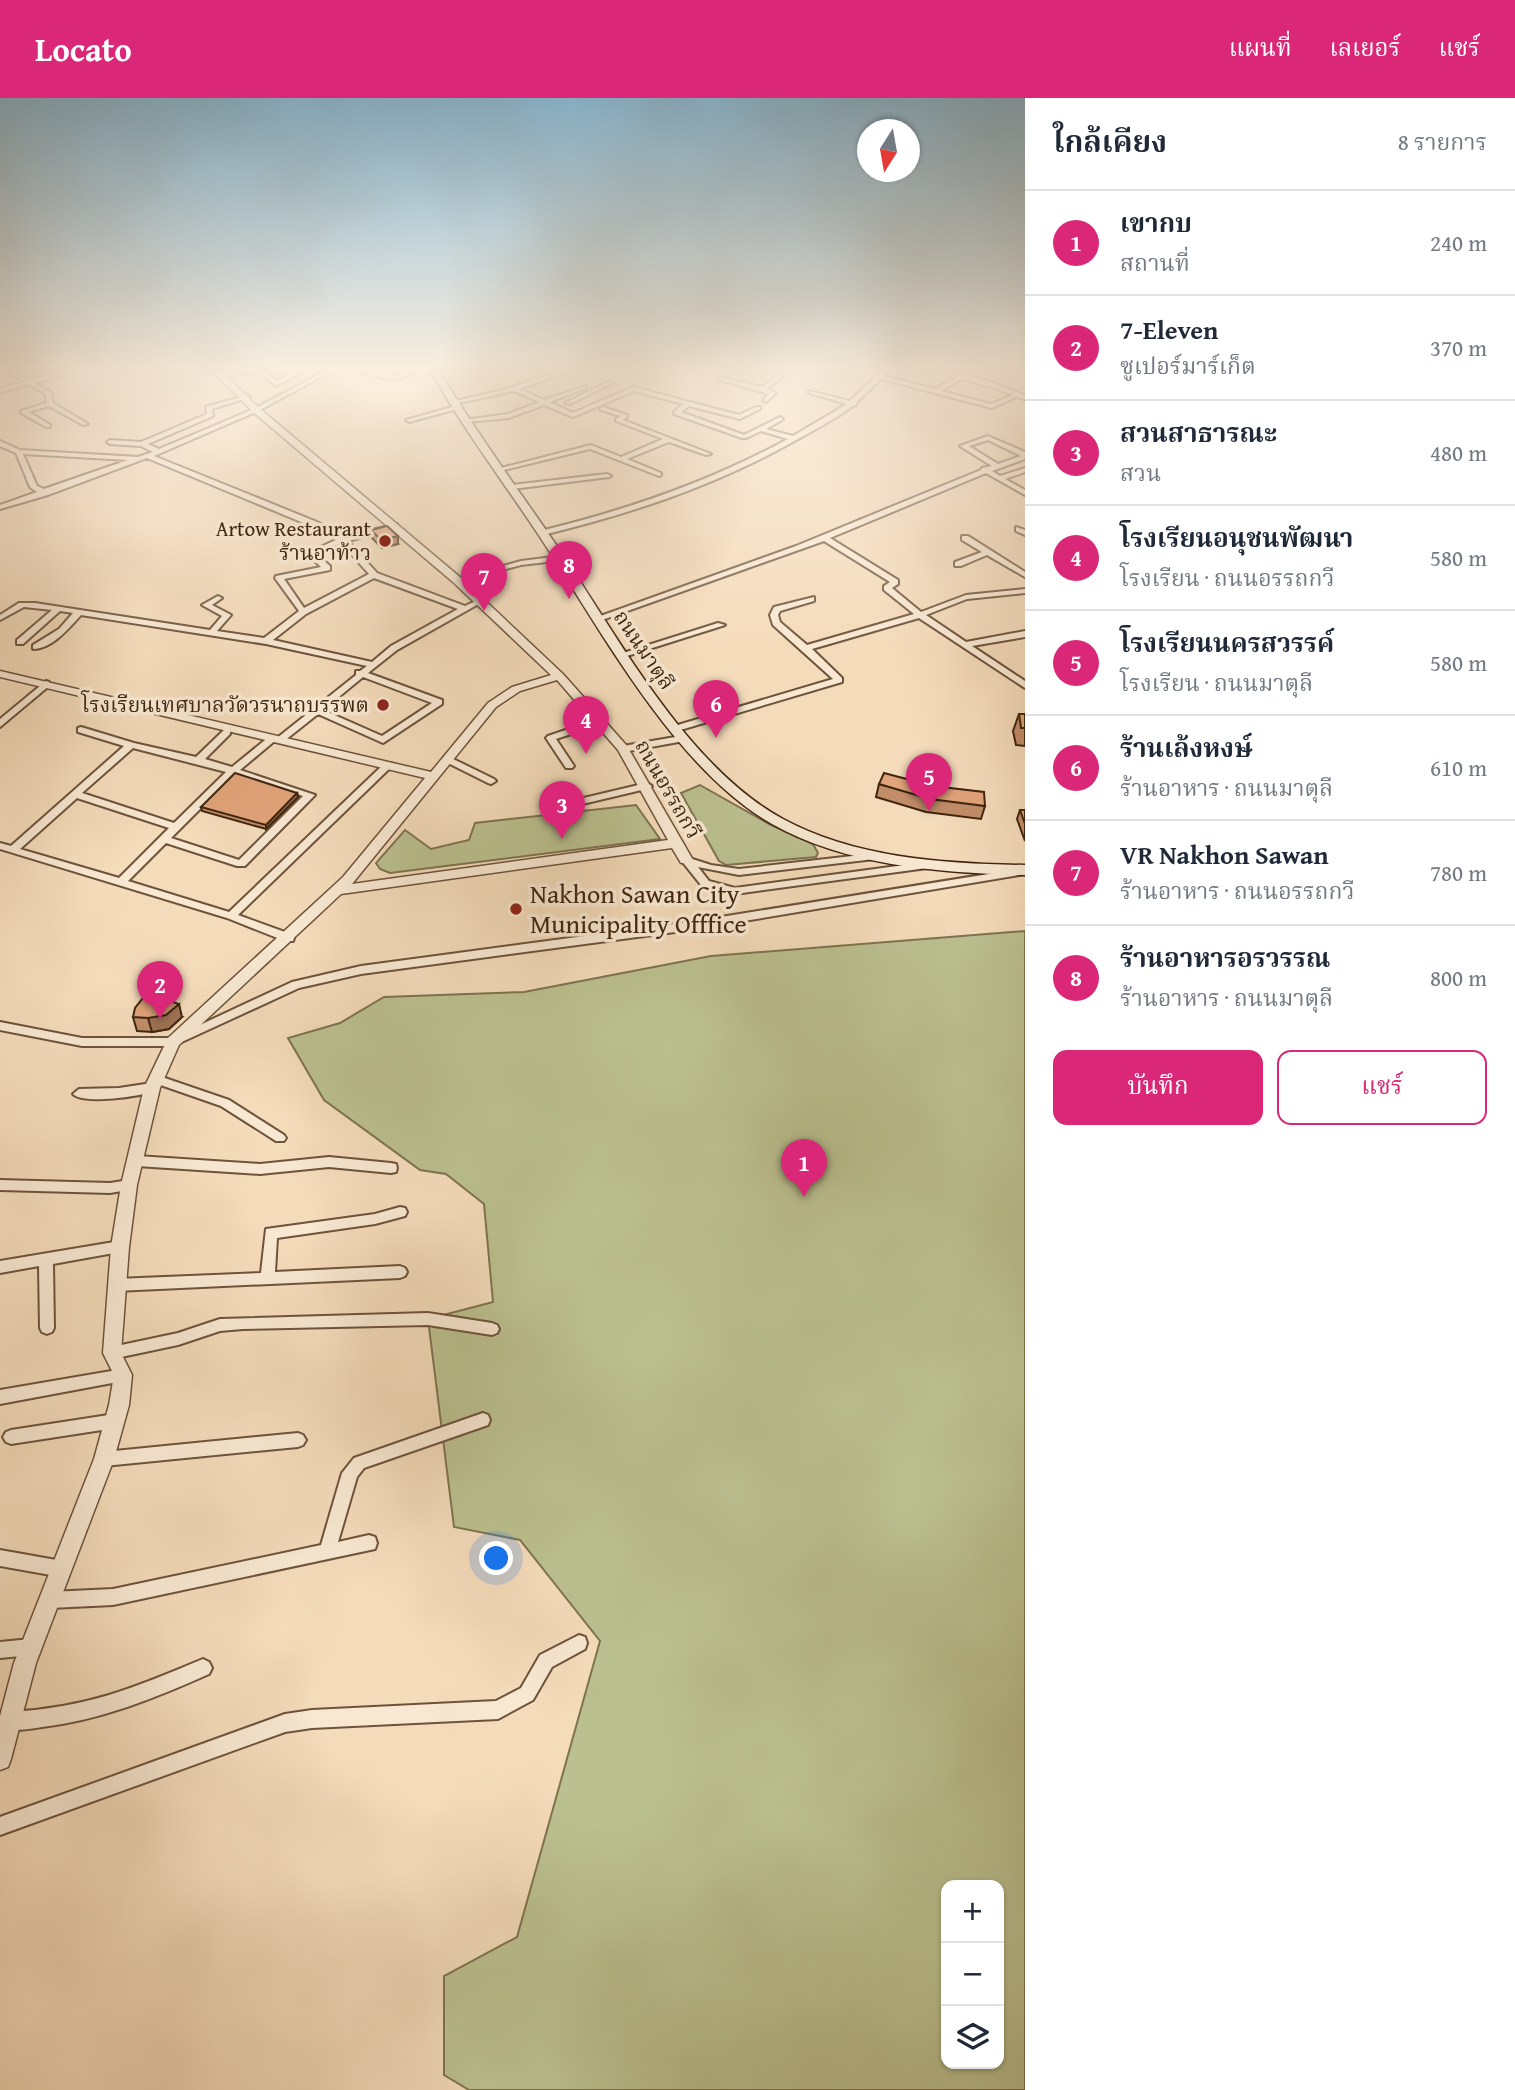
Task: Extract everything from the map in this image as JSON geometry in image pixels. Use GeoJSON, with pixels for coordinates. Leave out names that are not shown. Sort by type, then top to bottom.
{"type":"FeatureCollection","features":[{"type":"Feature","properties":{"kind":"main road","name":"ถนนมาตุลี"},"geometry":{"type":"LineString","coordinates":[[494,462],[678,734],[752,807],[799,832],[881,856],[927,865],[1025,870]]}},
{"type":"Feature","properties":{"kind":"street"},"geometry":{"type":"LineString","coordinates":[[23,462],[34,487],[46,494]]}},
{"type":"Feature","properties":{"kind":"street"},"geometry":{"type":"LineString","coordinates":[[0,508],[46,494],[130,462]]}},
{"type":"Feature","properties":{"kind":"street"},"geometry":{"type":"LineString","coordinates":[[157,462],[248,495],[342,540],[374,575],[465,609]]}},
{"type":"Feature","properties":{"kind":"street","name":"ถนนอรรถกวี"},"geometry":{"type":"LineString","coordinates":[[318,462],[457,580],[559,676],[601,721],[647,786],[686,860]]}},
{"type":"Feature","properties":{"kind":"street"},"geometry":{"type":"LineString","coordinates":[[500,469],[528,462]]}},
{"type":"Feature","properties":{"kind":"street"},"geometry":{"type":"LineString","coordinates":[[628,462],[659,474]]}},
{"type":"Feature","properties":{"kind":"street"},"geometry":{"type":"LineString","coordinates":[[543,533],[663,501],[718,479],[750,462]]}},
{"type":"Feature","properties":{"kind":"street"},"geometry":{"type":"LineString","coordinates":[[990,462],[997,466]]}},
{"type":"Feature","properties":{"kind":"street"},"geometry":{"type":"LineString","coordinates":[[599,618],[824,538],[944,490],[984,469],[1008,462]]}},
{"type":"Feature","properties":{"kind":"street"},"geometry":{"type":"LineString","coordinates":[[984,469],[1025,493]]}},
{"type":"Feature","properties":{"kind":"street"},"geometry":{"type":"LineString","coordinates":[[1000,478],[1025,470]]}},
{"type":"Feature","properties":{"kind":"street"},"geometry":{"type":"LineString","coordinates":[[512,487],[607,476]]}},
{"type":"Feature","properties":{"kind":"street"},"geometry":{"type":"LineString","coordinates":[[303,612],[279,578],[327,568],[311,553],[342,540],[394,526]]}},
{"type":"Feature","properties":{"kind":"street"},"geometry":{"type":"LineString","coordinates":[[824,538],[895,582],[887,588],[920,615],[1025,685]]}},
{"type":"Feature","properties":{"kind":"street"},"geometry":{"type":"LineString","coordinates":[[965,538],[1025,575]]}},
{"type":"Feature","properties":{"kind":"street"},"geometry":{"type":"LineString","coordinates":[[958,564],[988,552]]}},
{"type":"Feature","properties":{"kind":"street"},"geometry":{"type":"LineString","coordinates":[[457,580],[522,563],[561,558]]}},
{"type":"Feature","properties":{"kind":"street"},"geometry":{"type":"LineString","coordinates":[[266,641],[303,612],[374,575]]}},
{"type":"Feature","properties":{"kind":"street"},"geometry":{"type":"LineString","coordinates":[[806,648],[920,615],[966,597],[1025,591]]}},
{"type":"Feature","properties":{"kind":"street"},"geometry":{"type":"LineString","coordinates":[[212,632],[227,615],[205,606],[218,598]]}},
{"type":"Feature","properties":{"kind":"street"},"geometry":{"type":"LineString","coordinates":[[623,749],[678,734],[839,680],[776,623],[774,615],[778,609],[811,599]]}},
{"type":"Feature","properties":{"kind":"street"},"geometry":{"type":"LineString","coordinates":[[121,882],[233,772],[277,738],[319,711],[359,673],[478,602]]}},
{"type":"Feature","properties":{"kind":"street"},"geometry":{"type":"LineString","coordinates":[[0,618],[22,605],[58,609],[266,641],[371,664]]}},
{"type":"Feature","properties":{"kind":"street"},"geometry":{"type":"LineString","coordinates":[[20,642],[58,609]]}},
{"type":"Feature","properties":{"kind":"street"},"geometry":{"type":"LineString","coordinates":[[36,647],[62,632],[78,612]]}},
{"type":"Feature","properties":{"kind":"street"},"geometry":{"type":"LineString","coordinates":[[624,654],[721,625]]}},
{"type":"Feature","properties":{"kind":"street"},"geometry":{"type":"LineString","coordinates":[[965,645],[1025,634]]}},
{"type":"Feature","properties":{"kind":"street"},"geometry":{"type":"LineString","coordinates":[[319,711],[383,740],[439,702],[359,673]]}},
{"type":"Feature","properties":{"kind":"street"},"geometry":{"type":"LineString","coordinates":[[0,674],[433,776]]}},
{"type":"Feature","properties":{"kind":"street"},"geometry":{"type":"LineString","coordinates":[[0,1759],[31,1647],[104,1459],[115,1421],[123,1375],[112,1353],[116,1285],[129,1185],[154,1084],[173,1042],[289,938],[338,890],[492,705],[516,689],[559,676]]}},
{"type":"Feature","properties":{"kind":"street"},"geometry":{"type":"LineString","coordinates":[[0,724],[46,684]]}},
{"type":"Feature","properties":{"kind":"street"},"geometry":{"type":"LineString","coordinates":[[569,766],[551,738],[601,721]]}},
{"type":"Feature","properties":{"kind":"street"},"geometry":{"type":"LineString","coordinates":[[81,730],[310,794],[241,864],[165,839]]}},
{"type":"Feature","properties":{"kind":"street"},"geometry":{"type":"LineString","coordinates":[[198,761],[227,733]]}},
{"type":"Feature","properties":{"kind":"street"},"geometry":{"type":"LineString","coordinates":[[12,850],[131,745]]}},
{"type":"Feature","properties":{"kind":"street"},"geometry":{"type":"LineString","coordinates":[[447,758],[491,781]]}},
{"type":"Feature","properties":{"kind":"street"},"geometry":{"type":"LineString","coordinates":[[231,916],[388,765]]}},
{"type":"Feature","properties":{"kind":"street"},"geometry":{"type":"LineString","coordinates":[[574,803],[647,786]]}},
{"type":"Feature","properties":{"kind":"street"},"geometry":{"type":"LineString","coordinates":[[76,794],[177,827]]}},
{"type":"Feature","properties":{"kind":"street"},"geometry":{"type":"LineString","coordinates":[[338,890],[677,843]]}},
{"type":"Feature","properties":{"kind":"street"},"geometry":{"type":"LineString","coordinates":[[0,846],[231,916],[289,938]]}},
{"type":"Feature","properties":{"kind":"street"},"geometry":{"type":"LineString","coordinates":[[686,860],[710,868],[739,872],[881,856]]}},
{"type":"Feature","properties":{"kind":"street"},"geometry":{"type":"LineString","coordinates":[[686,860],[705,883],[734,891],[927,865]]}},
{"type":"Feature","properties":{"kind":"street"},"geometry":{"type":"LineString","coordinates":[[362,864],[365,874],[389,883]]}},
{"type":"Feature","properties":{"kind":"street"},"geometry":{"type":"LineString","coordinates":[[0,1026],[82,1042],[173,1042],[296,985],[361,970],[690,926],[1025,870]]}},
{"type":"Feature","properties":{"kind":"street"},"geometry":{"type":"LineString","coordinates":[[233,989],[232,997],[241,1002],[263,998]]}},
{"type":"Feature","properties":{"kind":"street"},"geometry":{"type":"LineString","coordinates":[[79,1094],[119,1093],[154,1084],[225,1103],[280,1138]]}},
{"type":"Feature","properties":{"kind":"street"},"geometry":{"type":"LineString","coordinates":[[137,1161],[260,1169],[329,1162],[391,1168]]}},
{"type":"Feature","properties":{"kind":"street"},"geometry":{"type":"LineString","coordinates":[[0,1185],[110,1188],[129,1185]]}},
{"type":"Feature","properties":{"kind":"street"},"geometry":{"type":"LineString","coordinates":[[268,1277],[271,1233],[375,1219],[400,1212]]}},
{"type":"Feature","properties":{"kind":"street"},"geometry":{"type":"LineString","coordinates":[[0,1267],[120,1247]]}},
{"type":"Feature","properties":{"kind":"street"},"geometry":{"type":"LineString","coordinates":[[46,1260],[47,1328]]}},
{"type":"Feature","properties":{"kind":"street"},"geometry":{"type":"LineString","coordinates":[[116,1285],[400,1272]]}},
{"type":"Feature","properties":{"kind":"street"},"geometry":{"type":"LineString","coordinates":[[112,1353],[178,1339],[220,1325],[243,1323],[428,1319],[492,1329]]}},
{"type":"Feature","properties":{"kind":"street"},"geometry":{"type":"LineString","coordinates":[[0,1397],[123,1375]]}},
{"type":"Feature","properties":{"kind":"street"},"geometry":{"type":"LineString","coordinates":[[327,1552],[351,1473],[359,1462],[483,1420]]}},
{"type":"Feature","properties":{"kind":"street"},"geometry":{"type":"LineString","coordinates":[[10,1437],[115,1421]]}},
{"type":"Feature","properties":{"kind":"street"},"geometry":{"type":"LineString","coordinates":[[104,1459],[298,1440]]}},
{"type":"Feature","properties":{"kind":"street"},"geometry":{"type":"LineString","coordinates":[[50,1600],[113,1597],[369,1543]]}},
{"type":"Feature","properties":{"kind":"street"},"geometry":{"type":"LineString","coordinates":[[0,1559],[62,1569]]}},
{"type":"Feature","properties":{"kind":"street"},"geometry":{"type":"LineString","coordinates":[[0,1826],[285,1723],[326,1718],[498,1710],[527,1695],[547,1661],[579,1643]]}},
{"type":"Feature","properties":{"kind":"street"},"geometry":{"type":"LineString","coordinates":[[0,1650],[31,1647]]}},
{"type":"Feature","properties":{"kind":"street"},"geometry":{"type":"LineString","coordinates":[[10,1721],[77,1715],[109,1708],[204,1668]]}},
{"type":"Feature","properties":{"kind":"green space"},"geometry":{"type":"Polygon","coordinates":[[[700,785],[769,824],[813,844],[818,853],[816,857],[726,865],[719,861],[681,793],[700,785]]]}},
{"type":"Feature","properties":{"kind":"green space"},"geometry":{"type":"Polygon","coordinates":[[[636,805],[660,839],[390,873],[380,869],[376,863],[405,830],[431,849],[469,840],[475,823],[636,805]]]}},
{"type":"Feature","properties":{"kind":"green space"},"geometry":{"type":"Polygon","coordinates":[[[1025,931],[1025,2090],[469,2090],[444,2075],[444,1976],[517,1937],[600,1641],[520,1540],[454,1527],[428,1319],[493,1302],[484,1204],[446,1174],[420,1170],[324,1100],[288,1038],[340,1023],[384,997],[524,992],[711,956],[1025,931]]]}},
{"type":"Feature","properties":{"kind":"building"},"geometry":{"type":"Polygon","coordinates":[[[387,526],[398,536],[381,540],[371,530],[387,526]]]}},
{"type":"Feature","properties":{"kind":"building"},"geometry":{"type":"Polygon","coordinates":[[[1019,714],[1025,714],[1025,728],[1021,728],[1019,714]]]}},
{"type":"Feature","properties":{"kind":"building"},"geometry":{"type":"Polygon","coordinates":[[[235,773],[297,793],[266,825],[201,807],[235,773]]]}},
{"type":"Feature","properties":{"kind":"building"},"geometry":{"type":"Polygon","coordinates":[[[884,773],[933,786],[984,792],[985,806],[930,799],[879,784],[884,773]]]}},
{"type":"Feature","properties":{"kind":"building"},"geometry":{"type":"Polygon","coordinates":[[[1020,810],[1025,810],[1025,824],[1020,810]]]}},
{"type":"Feature","properties":{"kind":"building"},"geometry":{"type":"Polygon","coordinates":[[[147,993],[179,1004],[166,1015],[133,1017],[135,1008],[147,993]]]}},
{"type":"Feature","properties":{"kind":"place","name":"Artow Restaurant ร้านอาท้าว"},"geometry":{"type":"Point","coordinates":[385,541]}},
{"type":"Feature","properties":{"kind":"place","name":"ร้านอาหารอรวรรณ"},"geometry":{"type":"Point","coordinates":[569,599]}},
{"type":"Feature","properties":{"kind":"place","name":"VR Nakhon Sawan"},"geometry":{"type":"Point","coordinates":[484,611]}},
{"type":"Feature","properties":{"kind":"place","name":"โรงเรียนเทศบาลวัดวรนาถบรรพต"},"geometry":{"type":"Point","coordinates":[383,705]}},
{"type":"Feature","properties":{"kind":"place","name":"ร้านเล้งหงษ์"},"geometry":{"type":"Point","coordinates":[716,738]}},
{"type":"Feature","properties":{"kind":"place","name":"โรงเรียนอนุชนพัฒนา"},"geometry":{"type":"Point","coordinates":[586,754]}},
{"type":"Feature","properties":{"kind":"place","name":"โรงเรียนนครสวรรค์"},"geometry":{"type":"Point","coordinates":[929,811]}},
{"type":"Feature","properties":{"kind":"place","name":"สวนสาธารณะ"},"geometry":{"type":"Point","coordinates":[562,839]}},
{"type":"Feature","properties":{"kind":"place","name":"Nakhon Sawan City Municipality Offfice"},"geometry":{"type":"Point","coordinates":[516,909]}},
{"type":"Feature","properties":{"kind":"place","name":"7-Eleven"},"geometry":{"type":"Point","coordinates":[160,1019]}},
{"type":"Feature","properties":{"kind":"place","name":"เขากบ"},"geometry":{"type":"Point","coordinates":[804,1197]}}]}
